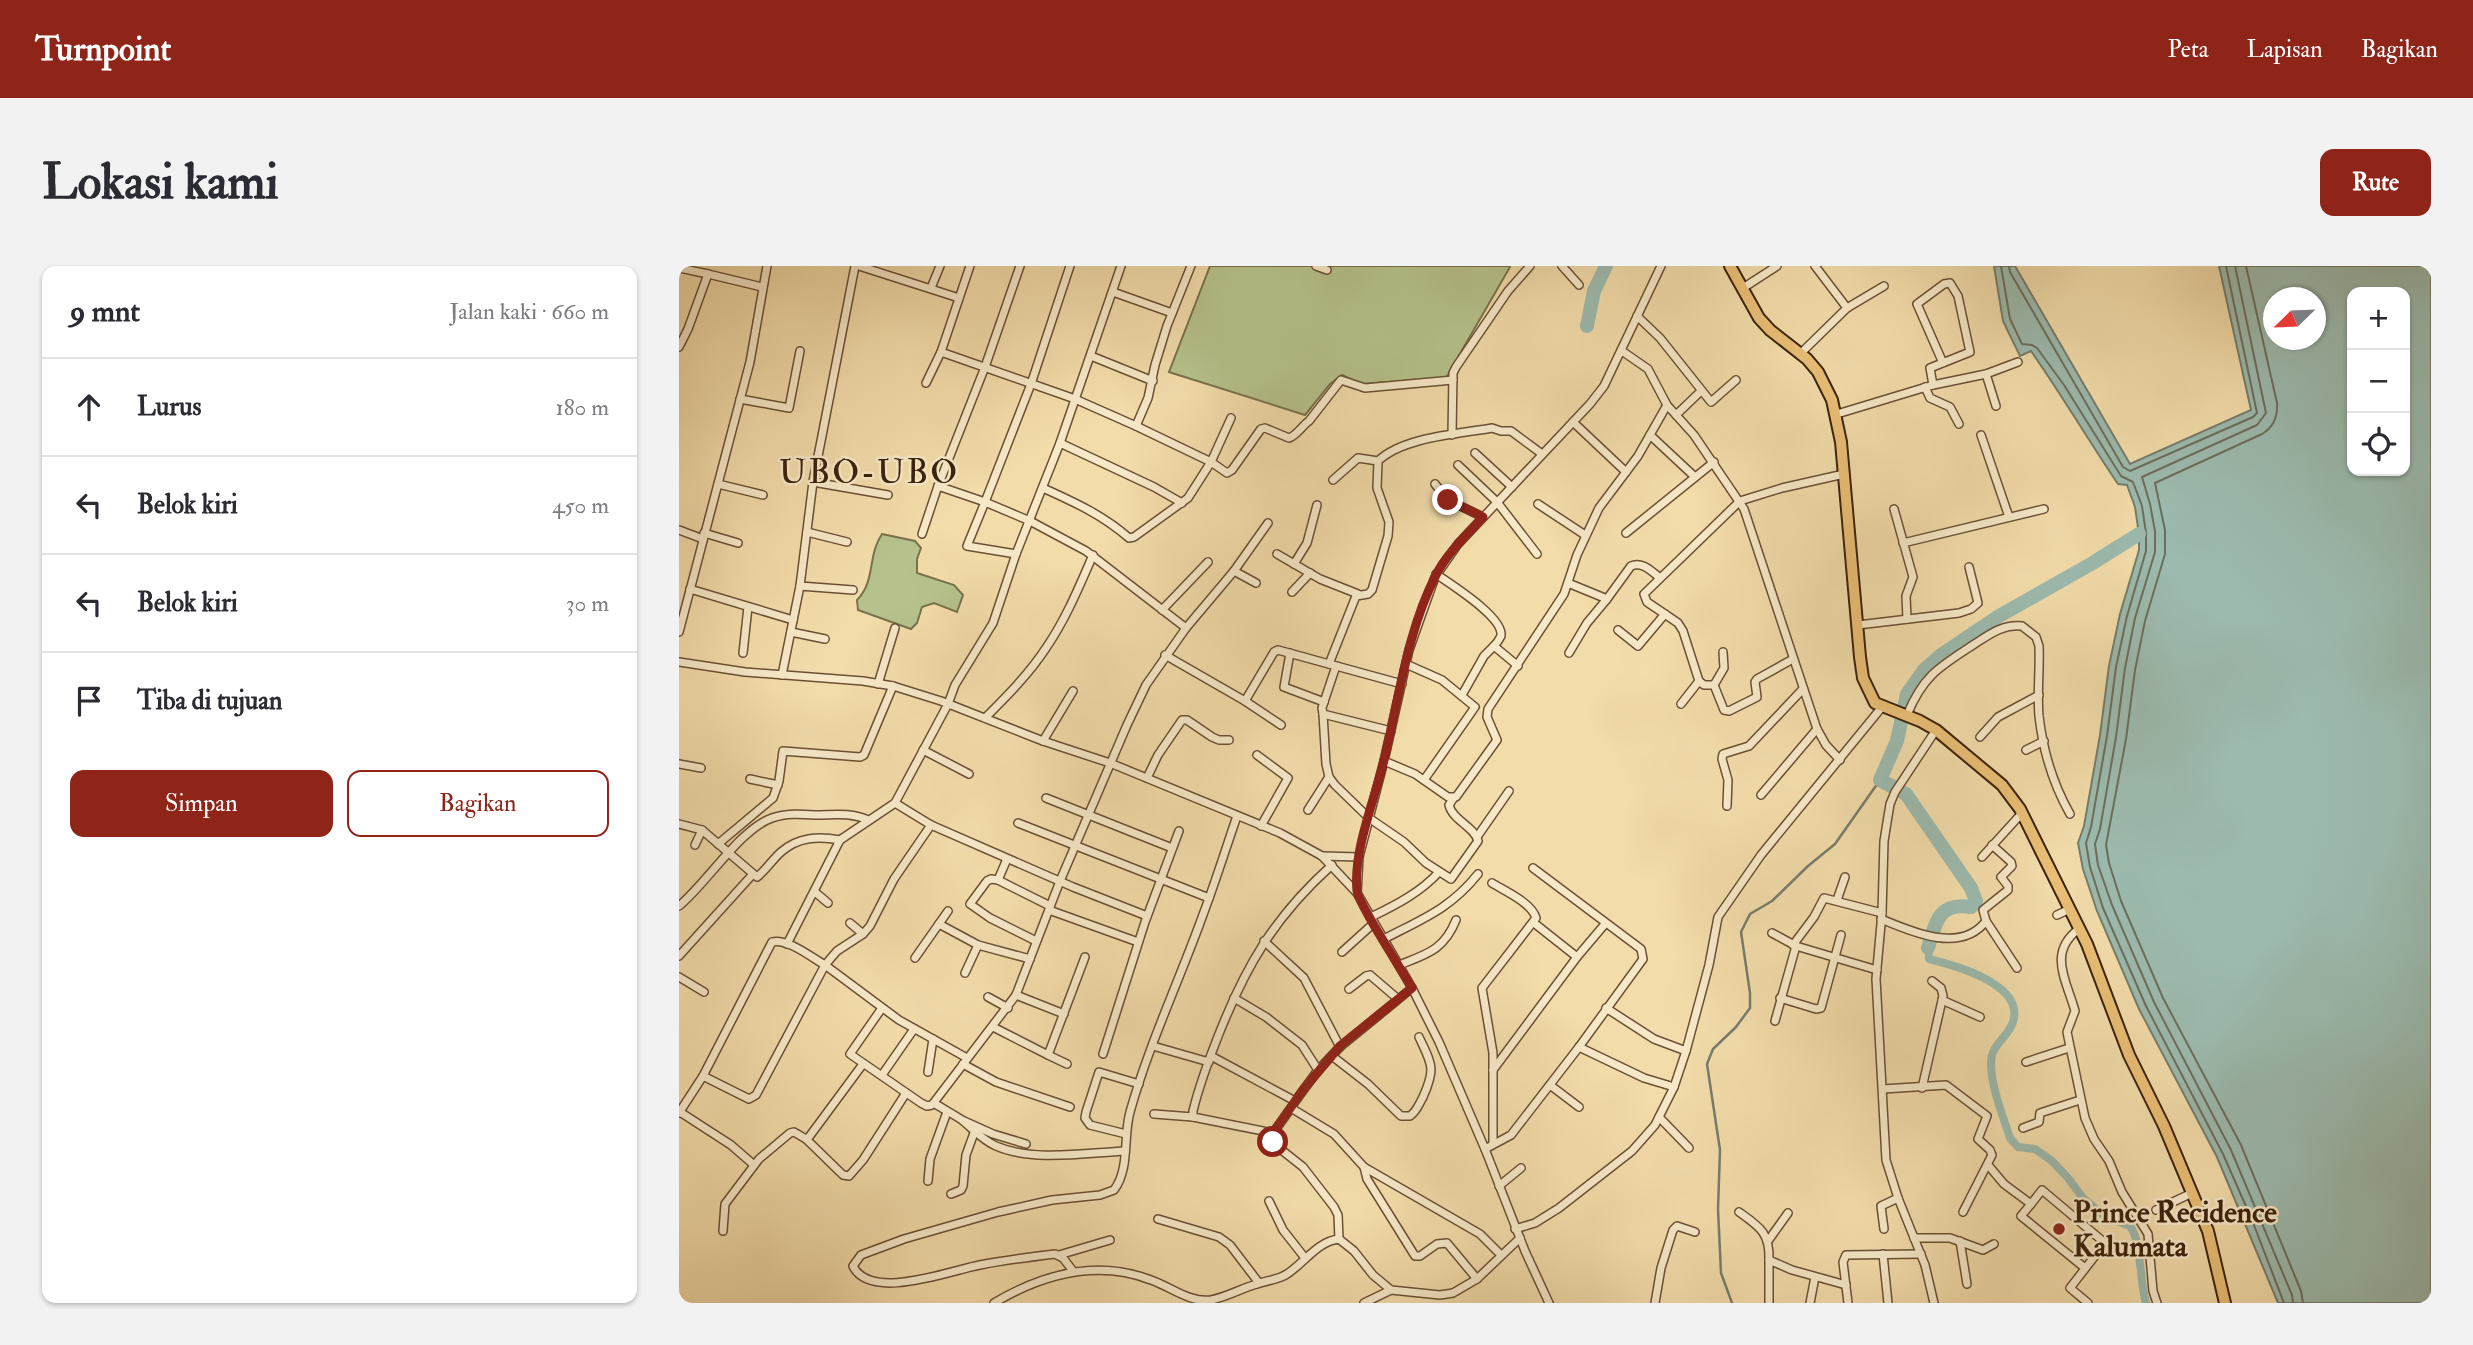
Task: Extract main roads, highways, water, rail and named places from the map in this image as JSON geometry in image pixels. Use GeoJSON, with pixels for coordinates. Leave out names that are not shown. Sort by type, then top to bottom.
{"type":"FeatureCollection","features":[{"type":"Feature","properties":{"kind":"highway"},"geometry":{"type":"LineString","coordinates":[[1730,266],[1764,324],[1818,372],[1832,400],[1844,474],[1863,678],[1875,703],[1936,730],[2002,785],[2022,813],[2080,928],[2129,1055],[2164,1126],[2192,1192],[2208,1231],[2225,1303]]}},
{"type":"Feature","properties":{"kind":"water"},"geometry":{"type":"Polygon","coordinates":[[[1994,266],[2015,266],[2130,464],[2251,410],[2219,266],[2431,266],[2431,1303],[2278,1303],[2217,1157],[2139,1009],[2097,911],[2083,869],[2078,843],[2084,826],[2100,735],[2109,666],[2120,614],[2139,550],[2135,507],[2127,485],[2118,484],[2031,351],[2020,356],[2003,321],[1994,266]]]}},
{"type":"Feature","properties":{"kind":"waterway"},"geometry":{"type":"LineString","coordinates":[[1587,326],[1594,291],[1606,266]]}},
{"type":"Feature","properties":{"kind":"waterway"},"geometry":{"type":"LineString","coordinates":[[1928,948],[1937,922],[1945,911],[1960,906],[1971,907],[1976,901],[1971,888],[1906,794],[1880,780],[1897,741],[1907,694],[1924,670],[1941,655],[1999,616],[2139,534]]}},
{"type":"Feature","properties":{"kind":"waterway"},"geometry":{"type":"LineString","coordinates":[[1732,1303],[1721,1273],[1718,1209],[1720,1150],[1707,1064],[1713,1049],[1736,1027],[1750,1008],[1741,932],[1750,914],[1772,901],[1835,844],[1880,780]]}},
{"type":"Feature","properties":{"kind":"waterway"},"geometry":{"type":"LineString","coordinates":[[1928,948],[1929,959],[1968,971],[2007,995],[2013,1006],[2013,1023],[1994,1050],[1991,1064],[1996,1096],[2010,1138],[2018,1147],[2035,1149],[2052,1161],[2083,1198],[2104,1216],[2130,1226],[2137,1242],[2146,1303]]}},
{"type":"Feature","properties":{"kind":"place","name":"Prince Recidence Kalumata"},"geometry":{"type":"Point","coordinates":[2059,1229]}},
{"type":"Feature","properties":{"kind":"district","name":"UBO-UBO"},"geometry":{"type":"Point","coordinates":[869,472]}}]}
